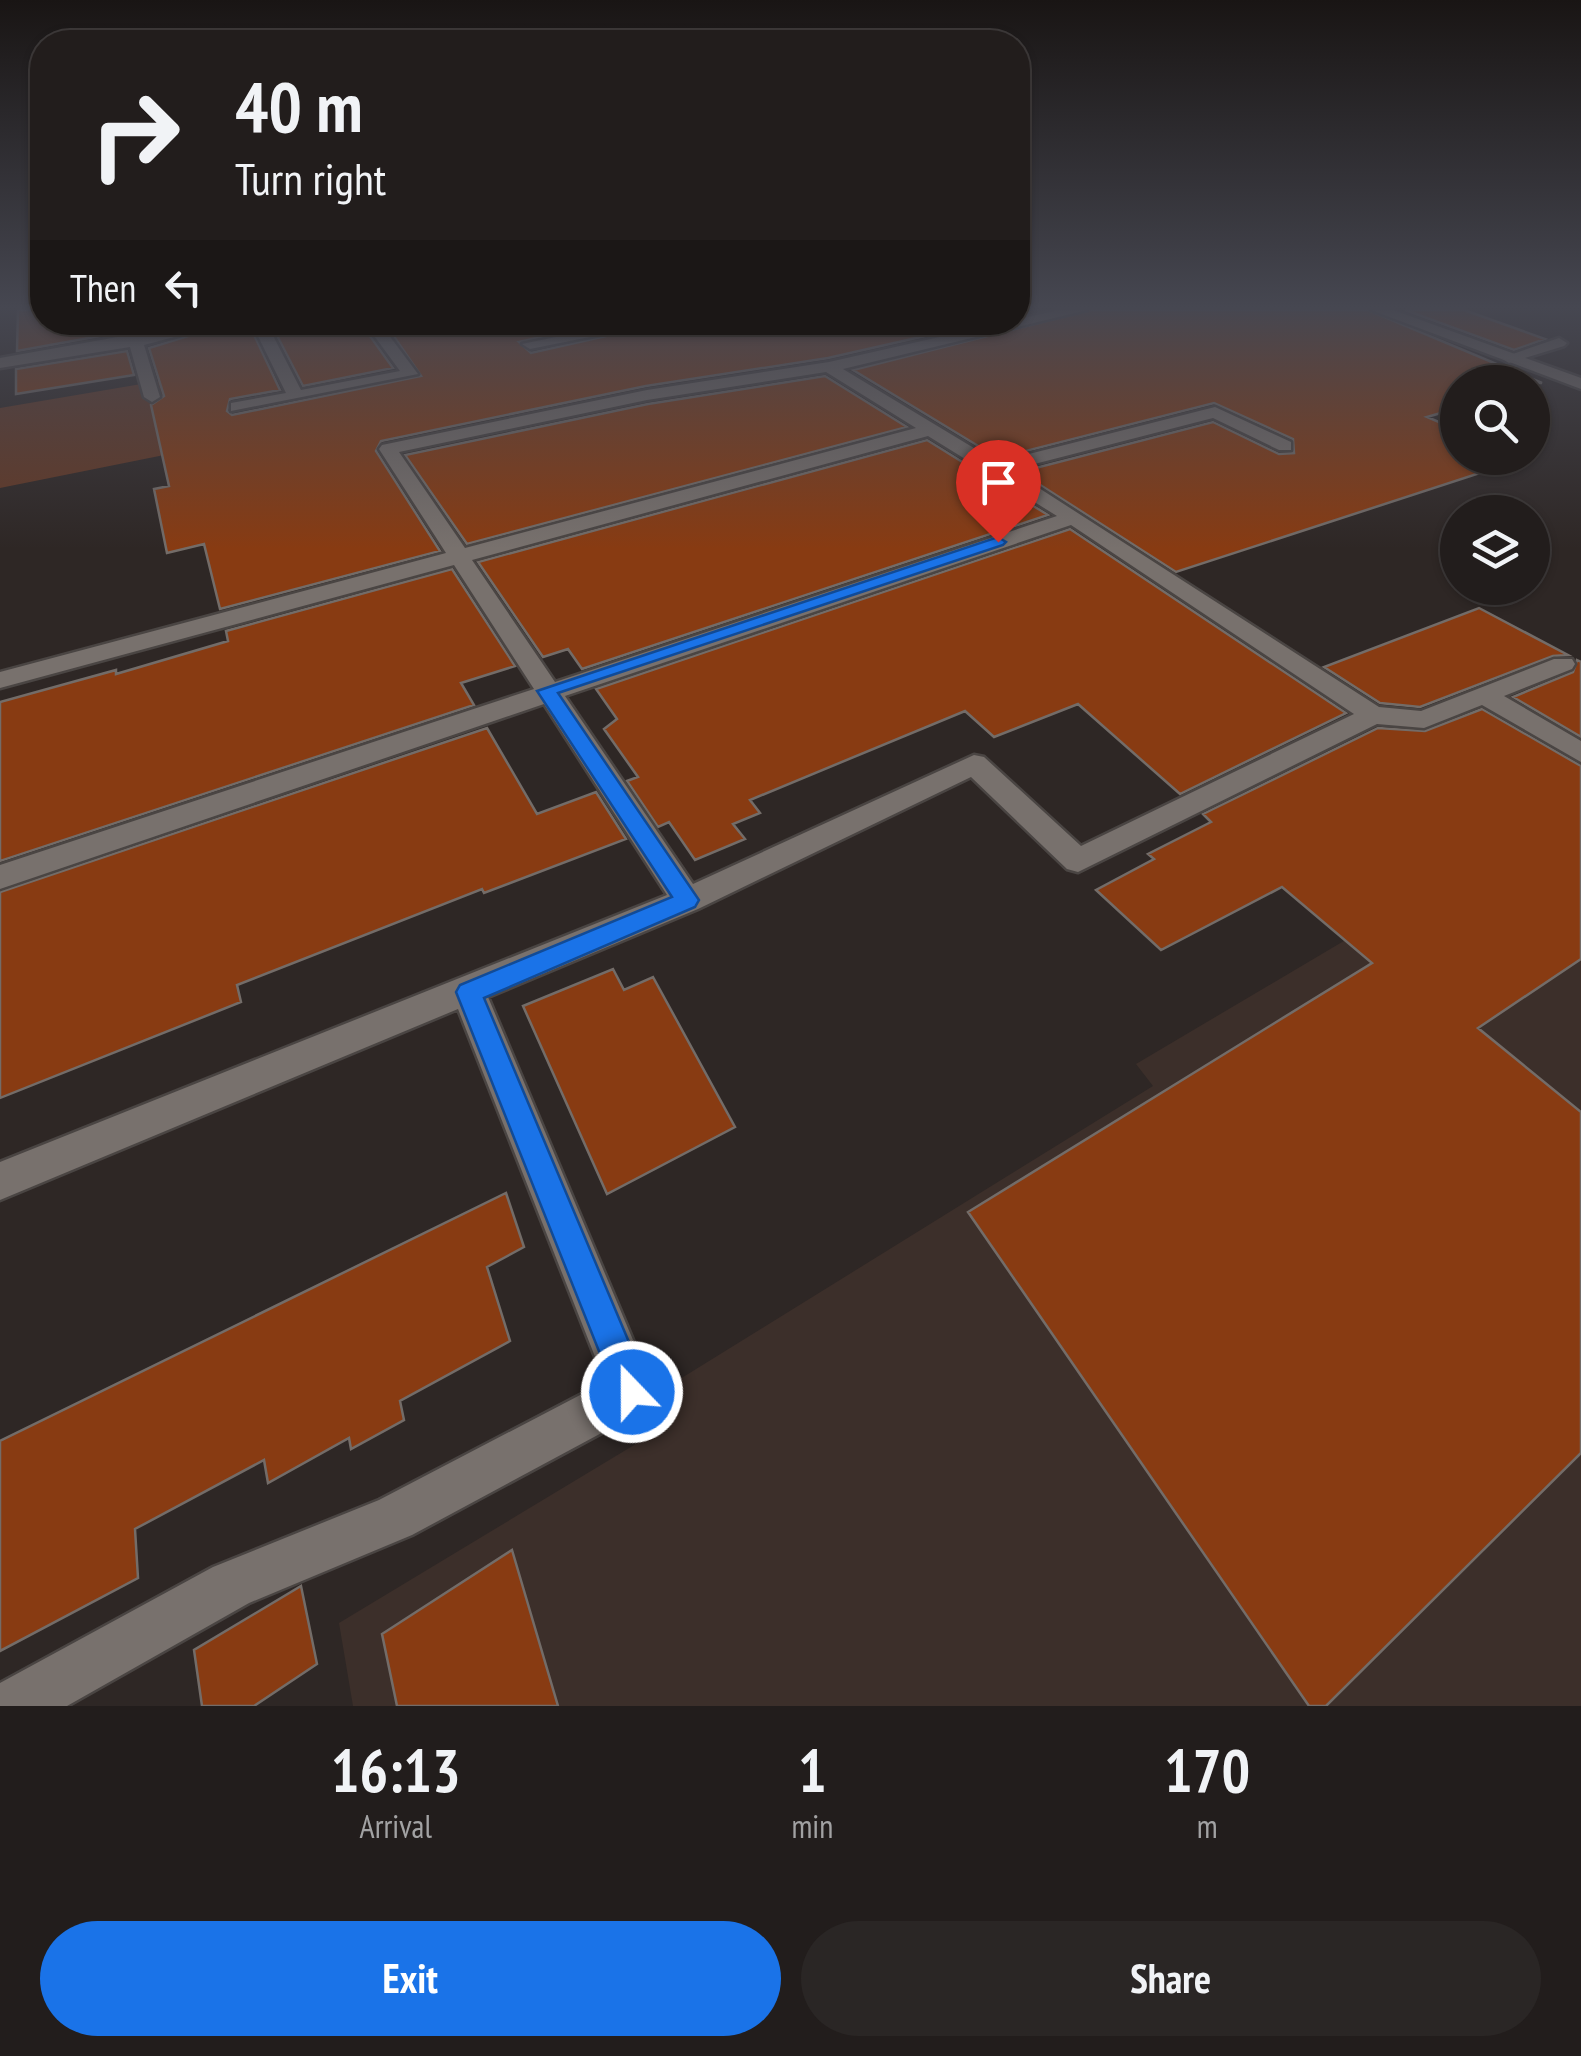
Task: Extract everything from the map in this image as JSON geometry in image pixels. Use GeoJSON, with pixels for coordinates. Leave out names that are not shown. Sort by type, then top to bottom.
{"type":"FeatureCollection","features":[{"type":"Feature","properties":{"kind":"street"},"geometry":{"type":"LineString","coordinates":[[150,390],[152,397]]}},
{"type":"Feature","properties":{"kind":"street"},"geometry":{"type":"LineString","coordinates":[[293,390],[296,396]]}},
{"type":"Feature","properties":{"kind":"street"},"geometry":{"type":"LineString","coordinates":[[237,407],[329,390]]}},
{"type":"Feature","properties":{"kind":"street"},"geometry":{"type":"LineString","coordinates":[[687,900],[388,450],[647,395],[694,390]]}},
{"type":"Feature","properties":{"kind":"street"},"geometry":{"type":"LineString","coordinates":[[865,390],[1073,517],[1372,715],[1424,720],[1563,664]]}},
{"type":"Feature","properties":{"kind":"street"},"geometry":{"type":"LineString","coordinates":[[994,469],[1215,412],[1285,446]]}},
{"type":"Feature","properties":{"kind":"street"},"geometry":{"type":"LineString","coordinates":[[0,680],[928,430]]}},
{"type":"Feature","properties":{"kind":"street"},"geometry":{"type":"LineString","coordinates":[[0,877],[1073,517]]}},
{"type":"Feature","properties":{"kind":"street"},"geometry":{"type":"LineString","coordinates":[[1484,694],[1581,753]]}},
{"type":"Feature","properties":{"kind":"street"},"geometry":{"type":"LineString","coordinates":[[0,1181],[687,900],[974,764],[1078,860],[1372,715]]}},
{"type":"Feature","properties":{"kind":"street"},"geometry":{"type":"LineString","coordinates":[[13,1706],[231,1585],[395,1518],[632,1392],[469,992]]}},
{"type":"Feature","properties":{"kind":"shaded area"},"geometry":{"type":"Polygon","coordinates":[[[108,390],[161,390],[164,402],[234,441],[0,488],[0,408],[108,390]]]}},
{"type":"Feature","properties":{"kind":"shaded area"},"geometry":{"type":"Polygon","coordinates":[[[1553,817],[1581,835],[1581,1706],[353,1706],[339,1623],[669,1424],[659,1392],[1153,1086],[1136,1064],[1553,817]]]}},
{"type":"Feature","properties":{"kind":"building"},"geometry":{"type":"Polygon","coordinates":[[[162,390],[280,390],[230,399],[227,411],[232,415],[355,390],[629,390],[381,441],[376,451],[440,551],[220,609],[204,544],[167,553],[154,489],[169,486],[151,405],[164,396],[162,390]]]}},
{"type":"Feature","properties":{"kind":"building"},"geometry":{"type":"Polygon","coordinates":[[[739,390],[847,390],[907,427],[467,544],[405,455],[648,404],[739,390]]]}},
{"type":"Feature","properties":{"kind":"building"},"geometry":{"type":"Polygon","coordinates":[[[885,390],[1440,390],[1440,413],[1427,417],[1440,422],[1440,475],[1474,475],[1176,572],[1020,472],[1213,422],[1279,454],[1294,453],[1293,439],[1214,403],[998,458],[885,390]]]}},
{"type":"Feature","properties":{"kind":"building"},"geometry":{"type":"Polygon","coordinates":[[[927,440],[1048,515],[582,669],[568,649],[543,657],[478,562],[927,440]]]}},
{"type":"Feature","properties":{"kind":"building"},"geometry":{"type":"Polygon","coordinates":[[[1070,529],[1346,713],[1180,794],[1078,704],[994,737],[965,711],[750,800],[760,813],[733,824],[745,839],[695,860],[669,822],[658,827],[627,781],[638,777],[604,729],[617,719],[596,689],[1070,529]]]}},
{"type":"Feature","properties":{"kind":"building"},"geometry":{"type":"Polygon","coordinates":[[[452,569],[515,666],[461,683],[474,705],[0,861],[0,702],[116,670],[116,674],[228,641],[226,631],[452,569]]]}},
{"type":"Feature","properties":{"kind":"building"},"geometry":{"type":"Polygon","coordinates":[[[1479,608],[1568,655],[1553,656],[1420,707],[1380,703],[1324,667],[1479,608]]]}},
{"type":"Feature","properties":{"kind":"building"},"geometry":{"type":"Polygon","coordinates":[[[1577,660],[1581,662],[1581,737],[1513,697],[1573,672],[1577,660]]]}},
{"type":"Feature","properties":{"kind":"building"},"geometry":{"type":"Polygon","coordinates":[[[1482,709],[1581,766],[1581,959],[1478,1028],[1581,1112],[1581,1453],[1326,1706],[1309,1706],[968,1212],[1372,963],[1282,887],[1161,950],[1096,890],[1154,859],[1148,854],[1211,822],[1203,814],[1378,728],[1425,731],[1482,709]]]}},
{"type":"Feature","properties":{"kind":"building"},"geometry":{"type":"Polygon","coordinates":[[[487,728],[537,814],[596,792],[626,839],[484,893],[482,889],[237,985],[241,1002],[0,1098],[0,892],[487,728]]]}},
{"type":"Feature","properties":{"kind":"building"},"geometry":{"type":"Polygon","coordinates":[[[613,969],[624,990],[653,977],[735,1127],[607,1194],[523,1006],[613,969]]]}},
{"type":"Feature","properties":{"kind":"building"},"geometry":{"type":"Polygon","coordinates":[[[506,1193],[524,1247],[487,1267],[510,1341],[400,1401],[404,1420],[351,1449],[349,1438],[268,1483],[264,1460],[135,1529],[138,1578],[0,1651],[0,1441],[506,1193]]]}},
{"type":"Feature","properties":{"kind":"building"},"geometry":{"type":"Polygon","coordinates":[[[512,1550],[558,1706],[397,1706],[382,1634],[512,1550]]]}},
{"type":"Feature","properties":{"kind":"building"},"geometry":{"type":"Polygon","coordinates":[[[301,1586],[317,1664],[254,1706],[202,1706],[194,1650],[301,1586]]]}},
{"type":"Feature","properties":{"kind":"route"},"geometry":{"type":"LineString","coordinates":[[632,1392],[469,992],[687,900],[547,691],[998,542]]}}]}
